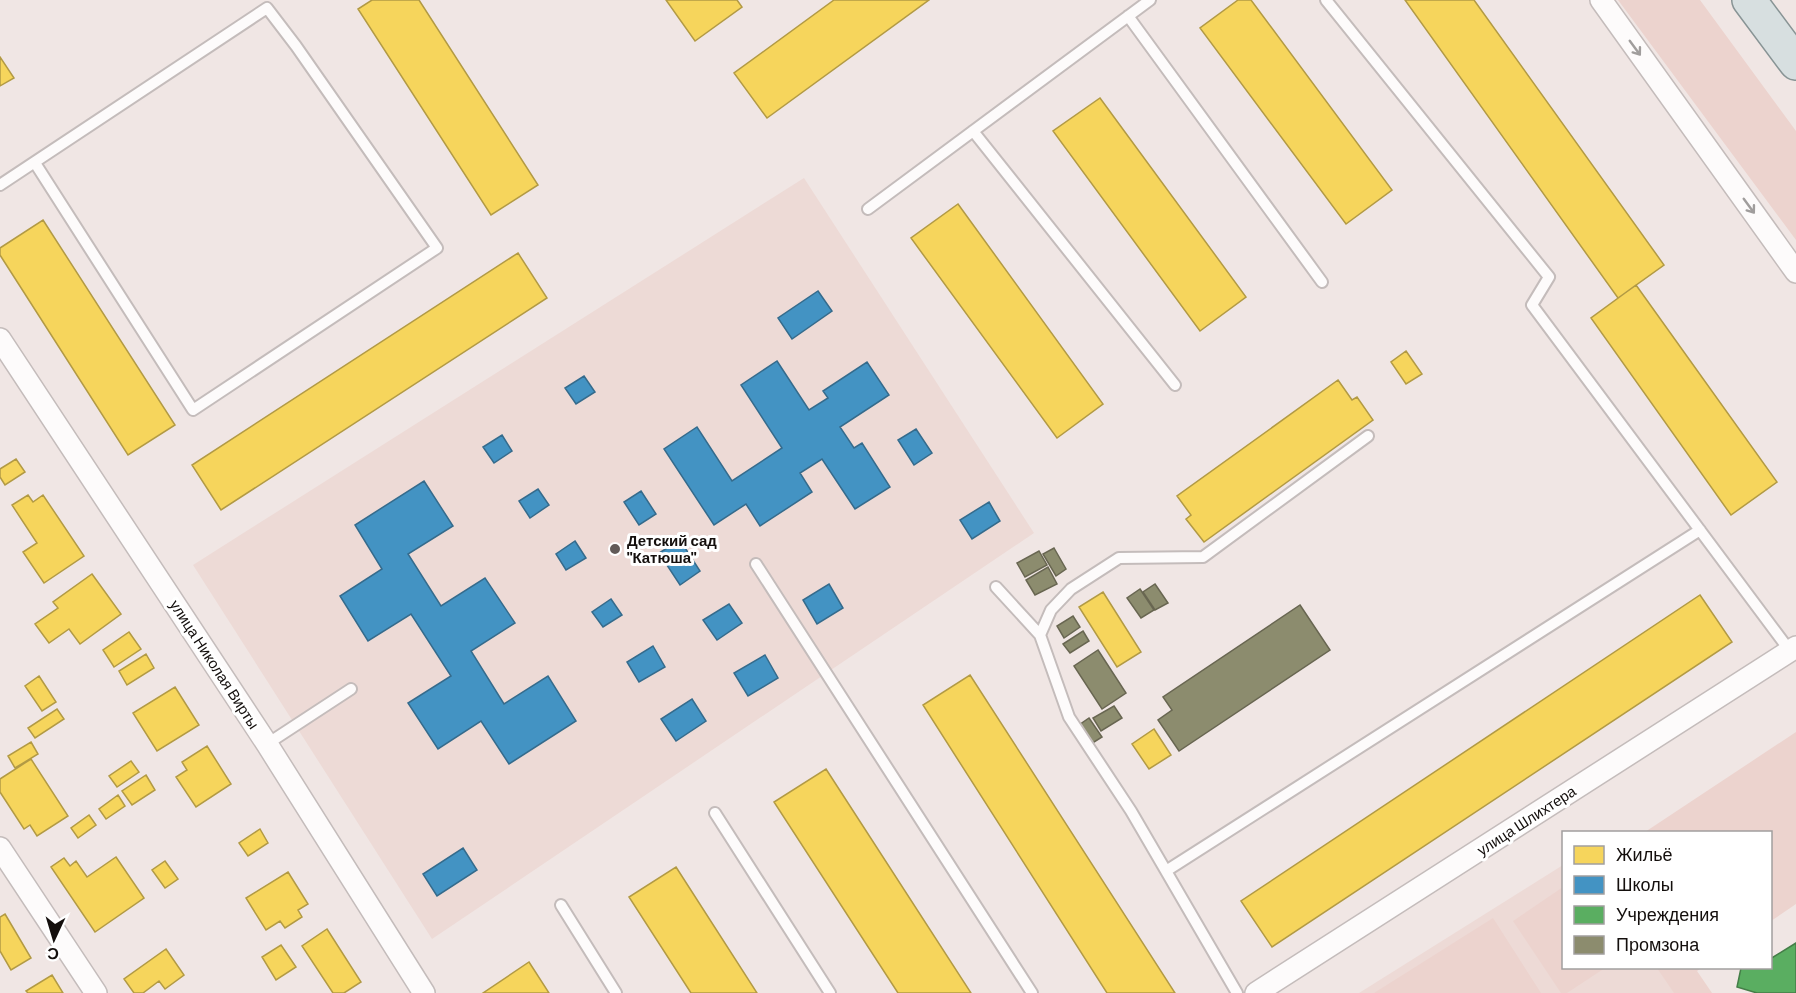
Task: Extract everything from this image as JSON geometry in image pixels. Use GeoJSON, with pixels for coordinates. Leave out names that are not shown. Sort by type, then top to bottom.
{"type":"FeatureCollection","features":[{"type":"Feature","properties":{"kind":"main road"},"geometry":{"type":"LineString","coordinates":[[1749,0],[1796,63]]}},
{"type":"Feature","properties":{"kind":"street"},"geometry":{"type":"LineString","coordinates":[[1601,0],[1796,272]]}},
{"type":"Feature","properties":{"kind":"street","name":"улица Николая Вирты"},"geometry":{"type":"LineString","coordinates":[[0,339],[267,744],[424,993]]}},
{"type":"Feature","properties":{"kind":"street","name":"улица Шлихтера"},"geometry":{"type":"LineString","coordinates":[[1256,993],[1793,649]]}},
{"type":"Feature","properties":{"kind":"street"},"geometry":{"type":"LineString","coordinates":[[0,849],[96,993]]}},
{"type":"Feature","properties":{"kind":"lane"},"geometry":{"type":"LineString","coordinates":[[868,208],[1150,0]]}},
{"type":"Feature","properties":{"kind":"lane"},"geometry":{"type":"LineString","coordinates":[[1326,0],[1549,277],[1532,305],[1700,530],[1793,649]]}},
{"type":"Feature","properties":{"kind":"lane"},"geometry":{"type":"LineString","coordinates":[[0,185],[35,164],[267,8],[437,248],[193,410],[35,164]]}},
{"type":"Feature","properties":{"kind":"lane"},"geometry":{"type":"LineString","coordinates":[[1128,16],[1322,282]]}},
{"type":"Feature","properties":{"kind":"lane"},"geometry":{"type":"LineString","coordinates":[[973,131],[1174,385]]}},
{"type":"Feature","properties":{"kind":"lane"},"geometry":{"type":"LineString","coordinates":[[1040,635],[1051,610],[1071,589],[1119,558],[1203,556],[1368,435]]}},
{"type":"Feature","properties":{"kind":"lane"},"geometry":{"type":"LineString","coordinates":[[1166,871],[1700,530]]}},
{"type":"Feature","properties":{"kind":"lane"},"geometry":{"type":"LineString","coordinates":[[756,564],[1032,993]]}},
{"type":"Feature","properties":{"kind":"lane"},"geometry":{"type":"LineString","coordinates":[[996,586],[1040,635],[1069,717],[1131,811],[1237,993]]}},
{"type":"Feature","properties":{"kind":"lane"},"geometry":{"type":"LineString","coordinates":[[267,744],[351,689]]}},
{"type":"Feature","properties":{"kind":"lane"},"geometry":{"type":"LineString","coordinates":[[715,813],[830,993]]}},
{"type":"Feature","properties":{"kind":"lane"},"geometry":{"type":"LineString","coordinates":[[561,905],[616,993]]}},
{"type":"Feature","properties":{"kind":"shaded area"},"geometry":{"type":"Polygon","coordinates":[[[1618,0],[1700,0],[1796,131],[1796,240],[1618,0]]]}},
{"type":"Feature","properties":{"kind":"shaded area","name":"Детский сад \"Катюша\""},"geometry":{"type":"Polygon","coordinates":[[[804,178],[1034,533],[432,939],[193,565],[804,178]]]}},
{"type":"Feature","properties":{"kind":"shaded area"},"geometry":{"type":"Polygon","coordinates":[[[1796,732],[1796,904],[1772,920],[1772,831],[1647,831],[1796,732]]]}},
{"type":"Feature","properties":{"kind":"shaded area"},"geometry":{"type":"Polygon","coordinates":[[[1562,866],[1562,969],[1662,969],[1678,993],[1359,993],[1562,866]]]}},
{"type":"Feature","properties":{"kind":"shaded area"},"geometry":{"type":"Polygon","coordinates":[[[1562,888],[1562,969],[1603,969],[1567,993],[1561,993],[1513,921],[1562,888]]]}},
{"type":"Feature","properties":{"kind":"shaded area"},"geometry":{"type":"Polygon","coordinates":[[[1493,918],[1541,993],[1374,993],[1493,918]]]}},
{"type":"Feature","properties":{"kind":"shaded area"},"geometry":{"type":"Polygon","coordinates":[[[1658,969],[1700,969],[1697,971],[1712,993],[1674,993],[1658,969]]]}},
{"type":"Feature","properties":{"kind":"building: Жильё"},"geometry":{"type":"Polygon","coordinates":[[[372,0],[419,0],[538,185],[491,215],[358,9],[372,0]]]}},
{"type":"Feature","properties":{"kind":"building: Жильё"},"geometry":{"type":"Polygon","coordinates":[[[666,0],[737,0],[742,7],[695,41],[666,0]]]}},
{"type":"Feature","properties":{"kind":"building: Жильё"},"geometry":{"type":"Polygon","coordinates":[[[834,0],[929,0],[767,118],[734,73],[834,0]]]}},
{"type":"Feature","properties":{"kind":"building: Жильё"},"geometry":{"type":"Polygon","coordinates":[[[1238,0],[1251,0],[1392,190],[1346,224],[1200,28],[1238,0]]]}},
{"type":"Feature","properties":{"kind":"building: Жильё"},"geometry":{"type":"Polygon","coordinates":[[[1405,0],[1474,0],[1664,265],[1618,298],[1405,0]]]}},
{"type":"Feature","properties":{"kind":"building: Жильё"},"geometry":{"type":"Polygon","coordinates":[[[0,57],[14,78],[0,86],[0,57]]]}},
{"type":"Feature","properties":{"kind":"building: Жильё"},"geometry":{"type":"Polygon","coordinates":[[[1100,98],[1246,297],[1200,331],[1053,131],[1100,98]]]}},
{"type":"Feature","properties":{"kind":"building: Жильё"},"geometry":{"type":"Polygon","coordinates":[[[958,204],[1103,404],[1057,438],[911,238],[958,204]]]}},
{"type":"Feature","properties":{"kind":"building: Жильё"},"geometry":{"type":"Polygon","coordinates":[[[43,220],[175,425],[128,455],[0,255],[0,248],[43,220]]]}},
{"type":"Feature","properties":{"kind":"building: Жильё"},"geometry":{"type":"Polygon","coordinates":[[[518,253],[547,298],[221,510],[192,465],[518,253]]]}},
{"type":"Feature","properties":{"kind":"building: Жильё"},"geometry":{"type":"Polygon","coordinates":[[[1636,285],[1777,482],[1731,515],[1591,318],[1636,285]]]}},
{"type":"Feature","properties":{"kind":"building: Жильё"},"geometry":{"type":"Polygon","coordinates":[[[1406,351],[1422,374],[1406,384],[1391,362],[1406,351]]]}},
{"type":"Feature","properties":{"kind":"building: Жильё"},"geometry":{"type":"Polygon","coordinates":[[[1338,380],[1352,400],[1357,397],[1373,420],[1204,542],[1186,519],[1191,515],[1177,496],[1338,380]]]}},
{"type":"Feature","properties":{"kind":"building: Жильё"},"geometry":{"type":"Polygon","coordinates":[[[16,459],[25,472],[5,485],[0,477],[0,469],[16,459]]]}},
{"type":"Feature","properties":{"kind":"building: Жильё"},"geometry":{"type":"Polygon","coordinates":[[[28,495],[33,502],[43,495],[84,556],[44,583],[23,552],[37,543],[12,505],[28,495]]]}},
{"type":"Feature","properties":{"kind":"building: Жильё"},"geometry":{"type":"Polygon","coordinates":[[[92,574],[121,614],[80,644],[69,629],[49,643],[35,624],[58,608],[53,602],[92,574]]]}},
{"type":"Feature","properties":{"kind":"building: Жильё"},"geometry":{"type":"Polygon","coordinates":[[[1103,592],[1141,652],[1117,667],[1079,607],[1103,592]]]}},
{"type":"Feature","properties":{"kind":"building: Жильё"},"geometry":{"type":"Polygon","coordinates":[[[1700,595],[1732,642],[1272,947],[1241,901],[1700,595]]]}},
{"type":"Feature","properties":{"kind":"building: Жильё"},"geometry":{"type":"Polygon","coordinates":[[[129,632],[141,649],[114,667],[103,650],[129,632]]]}},
{"type":"Feature","properties":{"kind":"building: Жильё"},"geometry":{"type":"Polygon","coordinates":[[[146,654],[154,668],[127,685],[119,671],[146,654]]]}},
{"type":"Feature","properties":{"kind":"building: Жильё"},"geometry":{"type":"Polygon","coordinates":[[[970,675],[1175,993],[1107,993],[923,705],[970,675]]]}},
{"type":"Feature","properties":{"kind":"building: Жильё"},"geometry":{"type":"Polygon","coordinates":[[[39,676],[56,702],[42,711],[25,686],[39,676]]]}},
{"type":"Feature","properties":{"kind":"building: Жильё"},"geometry":{"type":"Polygon","coordinates":[[[175,687],[199,725],[157,751],[133,713],[175,687]]]}},
{"type":"Feature","properties":{"kind":"building: Жильё"},"geometry":{"type":"Polygon","coordinates":[[[57,709],[64,719],[35,738],[28,728],[57,709]]]}},
{"type":"Feature","properties":{"kind":"building: Жильё"},"geometry":{"type":"Polygon","coordinates":[[[1154,729],[1171,755],[1149,769],[1132,744],[1154,729]]]}},
{"type":"Feature","properties":{"kind":"building: Жильё"},"geometry":{"type":"Polygon","coordinates":[[[31,742],[38,754],[15,768],[8,756],[31,742]]]}},
{"type":"Feature","properties":{"kind":"building: Жильё"},"geometry":{"type":"Polygon","coordinates":[[[207,746],[231,784],[196,807],[176,777],[187,770],[182,762],[207,746]]]}},
{"type":"Feature","properties":{"kind":"building: Жильё"},"geometry":{"type":"Polygon","coordinates":[[[31,759],[68,816],[37,836],[30,825],[24,829],[0,792],[0,779],[31,759]]]}},
{"type":"Feature","properties":{"kind":"building: Жильё"},"geometry":{"type":"Polygon","coordinates":[[[131,761],[139,772],[117,787],[109,776],[131,761]]]}},
{"type":"Feature","properties":{"kind":"building: Жильё"},"geometry":{"type":"Polygon","coordinates":[[[826,769],[971,993],[898,993],[774,802],[826,769]]]}},
{"type":"Feature","properties":{"kind":"building: Жильё"},"geometry":{"type":"Polygon","coordinates":[[[146,775],[155,790],[132,805],[122,791],[146,775]]]}},
{"type":"Feature","properties":{"kind":"building: Жильё"},"geometry":{"type":"Polygon","coordinates":[[[118,795],[125,806],[106,819],[99,809],[118,795]]]}},
{"type":"Feature","properties":{"kind":"building: Жильё"},"geometry":{"type":"Polygon","coordinates":[[[89,815],[96,825],[78,838],[71,828],[89,815]]]}},
{"type":"Feature","properties":{"kind":"building: Жильё"},"geometry":{"type":"Polygon","coordinates":[[[260,829],[268,843],[248,856],[239,843],[260,829]]]}},
{"type":"Feature","properties":{"kind":"building: Жильё"},"geometry":{"type":"Polygon","coordinates":[[[116,857],[144,898],[95,932],[51,867],[64,858],[70,866],[76,861],[87,877],[116,857]]]}},
{"type":"Feature","properties":{"kind":"building: Жильё"},"geometry":{"type":"Polygon","coordinates":[[[165,861],[178,879],[165,888],[152,870],[165,861]]]}},
{"type":"Feature","properties":{"kind":"building: Жильё"},"geometry":{"type":"Polygon","coordinates":[[[676,867],[757,993],[691,993],[629,897],[676,867]]]}},
{"type":"Feature","properties":{"kind":"building: Жильё"},"geometry":{"type":"Polygon","coordinates":[[[288,872],[308,904],[298,910],[302,917],[285,928],[280,921],[266,930],[246,898],[288,872]]]}},
{"type":"Feature","properties":{"kind":"building: Жильё"},"geometry":{"type":"Polygon","coordinates":[[[5,914],[31,958],[11,970],[0,951],[0,917],[5,914]]]}},
{"type":"Feature","properties":{"kind":"building: Жильё"},"geometry":{"type":"Polygon","coordinates":[[[327,929],[361,982],[344,993],[333,993],[302,946],[327,929]]]}},
{"type":"Feature","properties":{"kind":"building: Жильё"},"geometry":{"type":"Polygon","coordinates":[[[281,945],[296,967],[276,980],[262,957],[281,945]]]}},
{"type":"Feature","properties":{"kind":"building: Жильё"},"geometry":{"type":"Polygon","coordinates":[[[166,949],[184,975],[165,989],[159,981],[143,993],[134,993],[124,979],[166,949]]]}},
{"type":"Feature","properties":{"kind":"building: Жильё"},"geometry":{"type":"Polygon","coordinates":[[[529,962],[549,993],[483,993],[529,962]]]}},
{"type":"Feature","properties":{"kind":"building: Жильё"},"geometry":{"type":"Polygon","coordinates":[[[52,975],[63,993],[28,993],[26,991],[52,975]]]}},
{"type":"Feature","properties":{"kind":"building: Школы"},"geometry":{"type":"Polygon","coordinates":[[[818,291],[832,311],[792,339],[778,318],[818,291]]]}},
{"type":"Feature","properties":{"kind":"building: Школы"},"geometry":{"type":"Polygon","coordinates":[[[777,361],[809,410],[828,398],[823,391],[867,362],[889,395],[840,427],[854,448],[862,443],[890,487],[855,509],[822,459],[800,473],[812,492],[760,526],[746,504],[714,525],[664,449],[697,427],[732,481],[782,448],[741,385],[777,361]]]}},
{"type":"Feature","properties":{"kind":"building: Школы"},"geometry":{"type":"Polygon","coordinates":[[[584,376],[595,392],[576,404],[565,388],[584,376]]]}},
{"type":"Feature","properties":{"kind":"building: Школы"},"geometry":{"type":"Polygon","coordinates":[[[916,429],[932,453],[914,465],[898,440],[916,429]]]}},
{"type":"Feature","properties":{"kind":"building: Школы"},"geometry":{"type":"Polygon","coordinates":[[[502,435],[512,451],[494,463],[483,447],[502,435]]]}},
{"type":"Feature","properties":{"kind":"building: Школы"},"geometry":{"type":"Polygon","coordinates":[[[424,481],[453,526],[408,554],[441,606],[485,578],[515,623],[471,651],[504,704],[548,676],[576,721],[509,764],[481,721],[438,749],[408,703],[451,676],[411,614],[368,641],[340,596],[382,569],[355,525],[424,481]]]}},
{"type":"Feature","properties":{"kind":"building: Школы"},"geometry":{"type":"Polygon","coordinates":[[[538,489],[549,505],[530,518],[519,501],[538,489]]]}},
{"type":"Feature","properties":{"kind":"building: Школы"},"geometry":{"type":"Polygon","coordinates":[[[641,491],[656,514],[639,525],[624,502],[641,491]]]}},
{"type":"Feature","properties":{"kind":"building: Школы"},"geometry":{"type":"Polygon","coordinates":[[[989,502],[1000,521],[972,539],[960,520],[989,502]]]}},
{"type":"Feature","properties":{"kind":"building: Школы"},"geometry":{"type":"Polygon","coordinates":[[[680,540],[700,571],[680,585],[659,553],[680,540]]]}},
{"type":"Feature","properties":{"kind":"building: Школы"},"geometry":{"type":"Polygon","coordinates":[[[575,541],[586,558],[566,570],[556,554],[575,541]]]}},
{"type":"Feature","properties":{"kind":"building: Школы"},"geometry":{"type":"Polygon","coordinates":[[[829,584],[843,608],[817,624],[803,600],[829,584]]]}},
{"type":"Feature","properties":{"kind":"building: Школы"},"geometry":{"type":"Polygon","coordinates":[[[611,599],[622,615],[603,627],[592,612],[611,599]]]}},
{"type":"Feature","properties":{"kind":"building: Школы"},"geometry":{"type":"Polygon","coordinates":[[[729,604],[742,623],[717,640],[703,620],[729,604]]]}},
{"type":"Feature","properties":{"kind":"building: Школы"},"geometry":{"type":"Polygon","coordinates":[[[653,646],[665,667],[639,682],[627,662],[653,646]]]}},
{"type":"Feature","properties":{"kind":"building: Школы"},"geometry":{"type":"Polygon","coordinates":[[[765,655],[778,678],[748,696],[734,673],[765,655]]]}},
{"type":"Feature","properties":{"kind":"building: Школы"},"geometry":{"type":"Polygon","coordinates":[[[692,699],[706,721],[676,741],[661,719],[692,699]]]}},
{"type":"Feature","properties":{"kind":"building: Школы"},"geometry":{"type":"Polygon","coordinates":[[[463,848],[477,870],[437,896],[423,874],[463,848]]]}},
{"type":"Feature","properties":{"kind":"building: Учреждения"},"geometry":{"type":"Polygon","coordinates":[[[1796,943],[1796,993],[1757,993],[1737,987],[1741,969],[1772,969],[1772,958],[1796,943]]]}},
{"type":"Feature","properties":{"kind":"building: Промзона"},"geometry":{"type":"Polygon","coordinates":[[[1054,548],[1066,569],[1056,576],[1043,554],[1054,548]]]}},
{"type":"Feature","properties":{"kind":"building: Промзона"},"geometry":{"type":"Polygon","coordinates":[[[1039,551],[1047,565],[1025,577],[1017,563],[1039,551]]]}},
{"type":"Feature","properties":{"kind":"building: Промзона"},"geometry":{"type":"Polygon","coordinates":[[[1048,567],[1057,584],[1035,595],[1026,580],[1048,567]]]}},
{"type":"Feature","properties":{"kind":"building: Промзона"},"geometry":{"type":"Polygon","coordinates":[[[1155,584],[1168,603],[1155,610],[1143,592],[1155,584]]]}},
{"type":"Feature","properties":{"kind":"building: Промзона"},"geometry":{"type":"Polygon","coordinates":[[[1140,589],[1154,610],[1141,618],[1127,598],[1140,589]]]}},
{"type":"Feature","properties":{"kind":"building: Промзона"},"geometry":{"type":"Polygon","coordinates":[[[1300,605],[1330,650],[1179,751],[1158,720],[1172,710],[1163,697],[1300,605]]]}},
{"type":"Feature","properties":{"kind":"building: Промзона"},"geometry":{"type":"Polygon","coordinates":[[[1073,616],[1080,627],[1064,638],[1057,626],[1073,616]]]}},
{"type":"Feature","properties":{"kind":"building: Промзона"},"geometry":{"type":"Polygon","coordinates":[[[1083,631],[1089,641],[1070,653],[1063,644],[1083,631]]]}},
{"type":"Feature","properties":{"kind":"building: Промзона"},"geometry":{"type":"Polygon","coordinates":[[[1098,650],[1126,693],[1102,709],[1074,666],[1098,650]]]}},
{"type":"Feature","properties":{"kind":"building: Промзона"},"geometry":{"type":"Polygon","coordinates":[[[1114,706],[1122,718],[1101,731],[1093,718],[1114,706]]]}},
{"type":"Feature","properties":{"kind":"building: Промзона"},"geometry":{"type":"Polygon","coordinates":[[[1089,718],[1102,737],[1091,744],[1079,725],[1089,718]]]}},
{"type":"Feature","properties":{"kind":"place","name":"Детский сад \"Катюша\""},"geometry":{"type":"Point","coordinates":[615,549]}}]}
